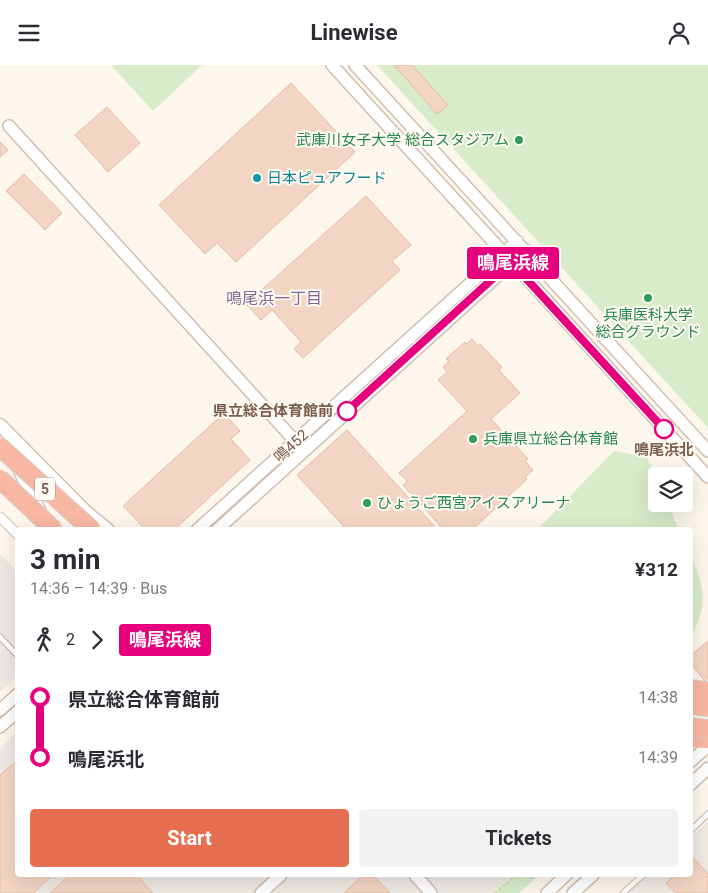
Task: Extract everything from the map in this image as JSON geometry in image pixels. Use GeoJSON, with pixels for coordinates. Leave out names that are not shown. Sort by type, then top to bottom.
{"type":"FeatureCollection","features":[{"type":"Feature","properties":{"kind":"highway","name":"5"},"geometry":{"type":"LineString","coordinates":[[0,447],[89,527]]}},
{"type":"Feature","properties":{"kind":"highway","name":"5"},"geometry":{"type":"LineString","coordinates":[[0,479],[51,527]]}},
{"type":"Feature","properties":{"kind":"highway"},"geometry":{"type":"LineString","coordinates":[[693,689],[708,691]]}},
{"type":"Feature","properties":{"kind":"highway"},"geometry":{"type":"LineString","coordinates":[[693,705],[708,707]]}},
{"type":"Feature","properties":{"kind":"highway"},"geometry":{"type":"LineString","coordinates":[[693,727],[708,729]]}},
{"type":"Feature","properties":{"kind":"highway"},"geometry":{"type":"LineString","coordinates":[[693,738],[708,739]]}},
{"type":"Feature","properties":{"kind":"main road"},"geometry":{"type":"LineString","coordinates":[[0,425],[84,510],[104,527]]}},
{"type":"Feature","properties":{"kind":"main road"},"geometry":{"type":"LineString","coordinates":[[0,439],[16,463],[48,527]]}},
{"type":"Feature","properties":{"kind":"street"},"geometry":{"type":"LineString","coordinates":[[332,65],[708,477]]}},
{"type":"Feature","properties":{"kind":"street"},"geometry":{"type":"LineString","coordinates":[[355,65],[708,451]]}},
{"type":"Feature","properties":{"kind":"street"},"geometry":{"type":"LineString","coordinates":[[9,126],[304,451]]}},
{"type":"Feature","properties":{"kind":"street","name":"鳴452"},"geometry":{"type":"LineString","coordinates":[[221,527],[507,258],[517,241]]}},
{"type":"Feature","properties":{"kind":"street"},"geometry":{"type":"LineString","coordinates":[[507,258],[526,250]]}},
{"type":"Feature","properties":{"kind":"street","name":"鳴452"},"geometry":{"type":"LineString","coordinates":[[200,527],[296,441],[507,258]]}},
{"type":"Feature","properties":{"kind":"street"},"geometry":{"type":"LineString","coordinates":[[0,517],[15,532]]}},
{"type":"Feature","properties":{"kind":"street"},"geometry":{"type":"LineString","coordinates":[[0,710],[15,697]]}},
{"type":"Feature","properties":{"kind":"street"},"geometry":{"type":"LineString","coordinates":[[0,727],[15,714]]}},
{"type":"Feature","properties":{"kind":"street"},"geometry":{"type":"LineString","coordinates":[[693,759],[708,746]]}},
{"type":"Feature","properties":{"kind":"street"},"geometry":{"type":"LineString","coordinates":[[693,782],[708,768]]}},
{"type":"Feature","properties":{"kind":"street"},"geometry":{"type":"LineString","coordinates":[[262,893],[279,877]]}},
{"type":"Feature","properties":{"kind":"street"},"geometry":{"type":"LineString","coordinates":[[417,877],[431,893]]}},
{"type":"Feature","properties":{"kind":"street"},"geometry":{"type":"LineString","coordinates":[[547,893],[564,877]]}},
{"type":"Feature","properties":{"kind":"street"},"geometry":{"type":"LineString","coordinates":[[573,893],[591,877]]}},
{"type":"Feature","properties":{"kind":"lane"},"geometry":{"type":"LineString","coordinates":[[0,637],[15,654]]}},
{"type":"Feature","properties":{"kind":"lane"},"geometry":{"type":"LineString","coordinates":[[693,828],[708,815]]}},
{"type":"Feature","properties":{"kind":"lane"},"geometry":{"type":"LineString","coordinates":[[623,893],[640,877]]}},
{"type":"Feature","properties":{"kind":"path"},"geometry":{"type":"LineString","coordinates":[[496,893],[515,877]]}},
{"type":"Feature","properties":{"kind":"shaded area"},"geometry":{"type":"Polygon","coordinates":[[[0,554],[15,570],[15,678],[0,692],[0,554]]]}},
{"type":"Feature","properties":{"kind":"shaded area"},"geometry":{"type":"Polygon","coordinates":[[[15,734],[15,877],[510,877],[491,893],[0,893],[0,748],[15,734]]]}},
{"type":"Feature","properties":{"kind":"shaded area"},"geometry":{"type":"Polygon","coordinates":[[[708,822],[708,893],[626,893],[645,877],[693,877],[693,834],[708,822]]]}},
{"type":"Feature","properties":{"kind":"green space"},"geometry":{"type":"Polygon","coordinates":[[[111,65],[202,65],[153,111],[111,65]]]}},
{"type":"Feature","properties":{"kind":"green space","name":"兵庫医科大学 総合グラウンド"},"geometry":{"type":"Polygon","coordinates":[[[377,65],[708,65],[708,428],[377,65]]]}},
{"type":"Feature","properties":{"kind":"green space"},"geometry":{"type":"Polygon","coordinates":[[[614,451],[647,457],[652,467],[648,467],[648,512],[671,512],[678,527],[540,527],[614,451]]]}},
{"type":"Feature","properties":{"kind":"green space"},"geometry":{"type":"Polygon","coordinates":[[[693,561],[699,577],[703,597],[693,632],[693,561]]]}},
{"type":"Feature","properties":{"kind":"green space"},"geometry":{"type":"Polygon","coordinates":[[[511,877],[537,877],[519,893],[492,893],[511,877]]]}},
{"type":"Feature","properties":{"kind":"building"},"geometry":{"type":"Polygon","coordinates":[[[394,65],[412,65],[448,105],[437,114],[394,65]]]}},
{"type":"Feature","properties":{"kind":"building","name":"日本ピュアフード"},"geometry":{"type":"Polygon","coordinates":[[[291,83],[355,152],[236,262],[217,243],[205,254],[159,205],[291,83]]]}},
{"type":"Feature","properties":{"kind":"building"},"geometry":{"type":"Polygon","coordinates":[[[107,107],[140,143],[108,172],[75,135],[107,107]]]}},
{"type":"Feature","properties":{"kind":"building"},"geometry":{"type":"Polygon","coordinates":[[[0,142],[8,150],[0,157],[0,142]]]}},
{"type":"Feature","properties":{"kind":"building"},"geometry":{"type":"Polygon","coordinates":[[[24,174],[62,213],[45,230],[6,191],[24,174]]]}},
{"type":"Feature","properties":{"kind":"building"},"geometry":{"type":"Polygon","coordinates":[[[366,196],[411,245],[392,261],[400,270],[303,358],[294,349],[301,342],[272,310],[261,320],[246,304],[366,196]]]}},
{"type":"Feature","properties":{"kind":"building","name":"兵庫県立総合体育館"},"geometry":{"type":"Polygon","coordinates":[[[472,339],[478,346],[480,344],[502,367],[499,370],[520,393],[491,419],[528,459],[525,461],[533,470],[525,477],[527,479],[475,527],[441,527],[403,485],[407,481],[399,473],[467,411],[438,380],[447,372],[443,367],[449,361],[446,359],[465,342],[467,344],[472,339]]]}},
{"type":"Feature","properties":{"kind":"building"},"geometry":{"type":"Polygon","coordinates":[[[224,413],[240,431],[231,439],[250,460],[177,527],[143,527],[123,506],[224,413]]]}},
{"type":"Feature","properties":{"kind":"building","name":"ひょうご西宮アイスアリーナ"},"geometry":{"type":"Polygon","coordinates":[[[347,430],[435,527],[344,527],[297,475],[347,430]]]}},
{"type":"Feature","properties":{"kind":"building"},"geometry":{"type":"Polygon","coordinates":[[[708,641],[708,678],[705,681],[693,667],[693,654],[708,641]]]}},
{"type":"Feature","properties":{"kind":"building"},"geometry":{"type":"Polygon","coordinates":[[[15,762],[15,877],[51,877],[33,893],[0,893],[0,775],[15,762]]]}},
{"type":"Feature","properties":{"kind":"building"},"geometry":{"type":"Polygon","coordinates":[[[693,857],[708,874],[708,893],[676,893],[666,883],[673,877],[693,877],[693,857]]]}},
{"type":"Feature","properties":{"kind":"building"},"geometry":{"type":"Polygon","coordinates":[[[68,877],[138,877],[153,893],[50,893],[68,877]]]}},
{"type":"Feature","properties":{"kind":"building"},"geometry":{"type":"Polygon","coordinates":[[[361,877],[375,877],[390,893],[344,893],[361,877]]]}},
{"type":"Feature","properties":{"kind":"bus line","name":"鳴尾浜線"},"geometry":{"type":"LineString","coordinates":[[347,411],[511,262],[664,429]]}},
{"type":"Feature","properties":{"kind":"place","name":"武庫川女子大学 総合スタジアム"},"geometry":{"type":"Point","coordinates":[519,140]}},
{"type":"Feature","properties":{"kind":"place","name":"日本ピュアフード"},"geometry":{"type":"Point","coordinates":[257,178]}},
{"type":"Feature","properties":{"kind":"place","name":"兵庫医科大学 総合グラウンド"},"geometry":{"type":"Point","coordinates":[648,298]}},
{"type":"Feature","properties":{"kind":"place","name":"県立総合体育館前"},"geometry":{"type":"Point","coordinates":[347,411]}},
{"type":"Feature","properties":{"kind":"place","name":"鳴尾浜北"},"geometry":{"type":"Point","coordinates":[664,429]}},
{"type":"Feature","properties":{"kind":"place","name":"兵庫県立総合体育館"},"geometry":{"type":"Point","coordinates":[473,439]}},
{"type":"Feature","properties":{"kind":"place","name":"ひょうご西宮アイスアリーナ"},"geometry":{"type":"Point","coordinates":[367,503]}},
{"type":"Feature","properties":{"kind":"district","name":"鳴尾浜一丁目"},"geometry":{"type":"Point","coordinates":[274,298]}}]}
